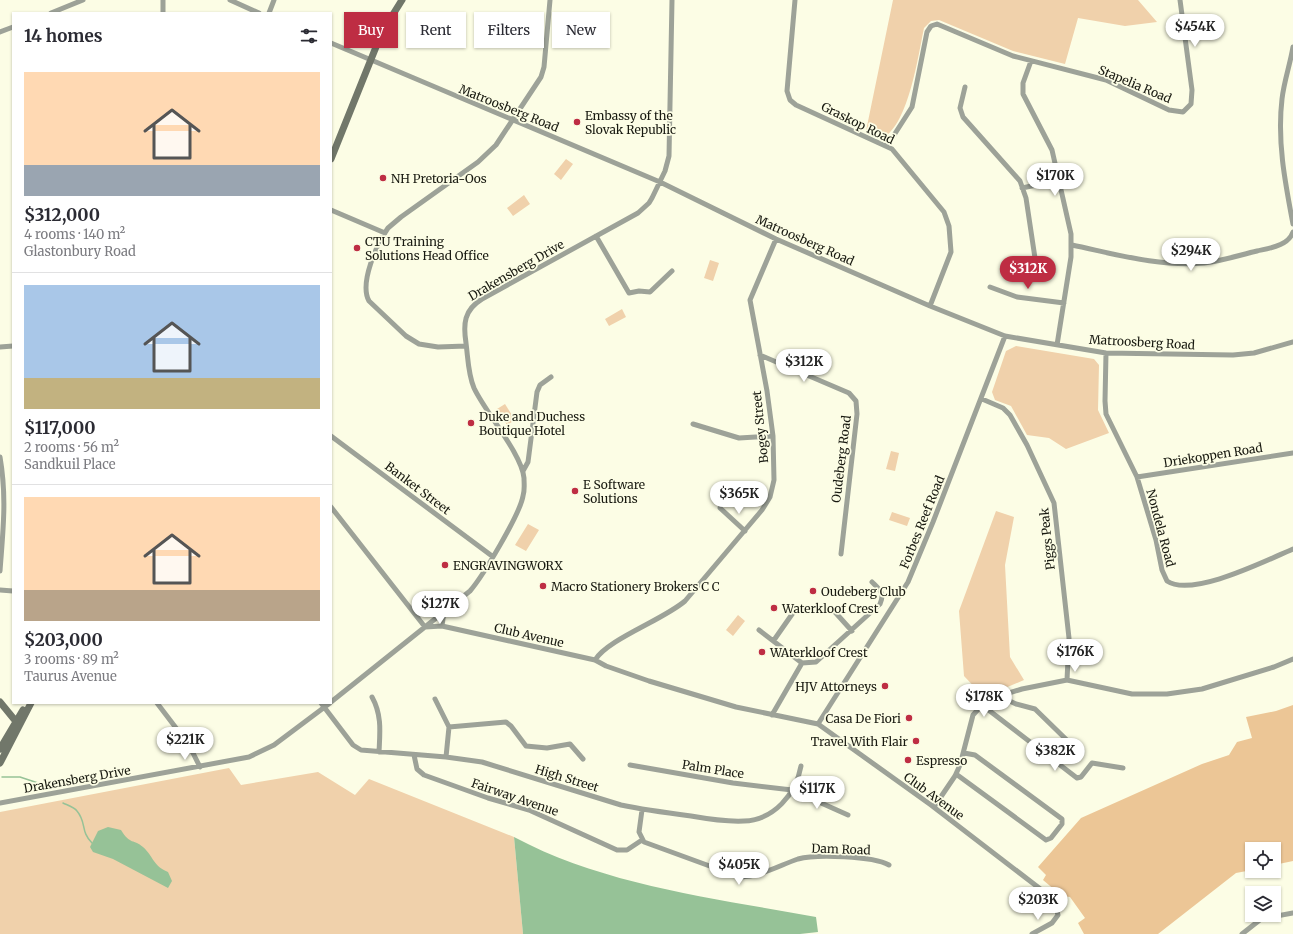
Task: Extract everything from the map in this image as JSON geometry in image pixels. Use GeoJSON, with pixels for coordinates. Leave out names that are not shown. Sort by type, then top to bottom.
{"type":"FeatureCollection","features":[{"type":"Feature","properties":{"kind":"street"},"geometry":{"type":"LineString","coordinates":[[53,12],[82,0]]}},
{"type":"Feature","properties":{"kind":"street"},"geometry":{"type":"LineString","coordinates":[[163,0],[163,12]]}},
{"type":"Feature","properties":{"kind":"street"},"geometry":{"type":"LineString","coordinates":[[230,0],[257,12]]}},
{"type":"Feature","properties":{"kind":"street"},"geometry":{"type":"LineString","coordinates":[[269,12],[274,0]]}},
{"type":"Feature","properties":{"kind":"street"},"geometry":{"type":"LineString","coordinates":[[332,156],[382,32],[402,0]]}},
{"type":"Feature","properties":{"kind":"street"},"geometry":{"type":"LineString","coordinates":[[466,346],[438,347],[419,344],[406,336],[369,301],[366,292],[366,280],[385,233],[401,217],[488,154],[514,120],[536,85],[544,67],[550,0]]}},
{"type":"Feature","properties":{"kind":"street","name":"Drakensberg Drive"},"geometry":{"type":"LineString","coordinates":[[332,701],[470,591],[492,556],[522,502],[524,487],[523,471],[515,455],[474,389],[466,346],[464,324],[470,309],[474,304],[596,236],[649,204],[660,182],[669,156],[672,0]]}},
{"type":"Feature","properties":{"kind":"street","name":"Graskop Road"},"geometry":{"type":"LineString","coordinates":[[795,0],[787,91],[790,100],[796,105],[887,146],[898,155],[938,204],[946,218],[951,245],[950,255],[930,306]]}},
{"type":"Feature","properties":{"kind":"street","name":"Stapelia Road"},"geometry":{"type":"LineString","coordinates":[[887,146],[912,107],[927,32],[930,26],[942,25],[993,47],[1031,61],[1106,80],[1169,110],[1184,112],[1191,104],[1192,90],[1180,0]]}},
{"type":"Feature","properties":{"kind":"street"},"geometry":{"type":"LineString","coordinates":[[0,32],[12,27]]}},
{"type":"Feature","properties":{"kind":"street","name":"Matroosberg Road"},"geometry":{"type":"LineString","coordinates":[[332,42],[454,96],[660,182],[776,239],[930,306],[1005,336],[1106,353],[1233,355],[1254,353],[1293,342]]}},
{"type":"Feature","properties":{"kind":"street"},"geometry":{"type":"LineString","coordinates":[[1293,47],[1282,99],[1281,148],[1284,179],[1293,224]]}},
{"type":"Feature","properties":{"kind":"street"},"geometry":{"type":"LineString","coordinates":[[1031,61],[1023,83],[1023,94],[1052,150],[1068,216],[1072,245],[1057,345]]}},
{"type":"Feature","properties":{"kind":"street"},"geometry":{"type":"LineString","coordinates":[[965,87],[960,108],[963,117],[1020,181],[1026,198],[1035,258]]}},
{"type":"Feature","properties":{"kind":"street"},"geometry":{"type":"LineString","coordinates":[[1022,188],[1060,180]]}},
{"type":"Feature","properties":{"kind":"street"},"geometry":{"type":"LineString","coordinates":[[332,210],[385,233]]}},
{"type":"Feature","properties":{"kind":"street"},"geometry":{"type":"LineString","coordinates":[[1072,245],[1131,259],[1196,263],[1216,261],[1272,247],[1286,241],[1293,232]]}},
{"type":"Feature","properties":{"kind":"street"},"geometry":{"type":"LineString","coordinates":[[596,236],[629,293],[639,291],[650,292],[672,271]]}},
{"type":"Feature","properties":{"kind":"street","name":"Bogey Street"},"geometry":{"type":"LineString","coordinates":[[595,660],[608,647],[680,605],[762,510],[773,490],[775,467],[773,436],[767,390],[750,300],[776,239]]}},
{"type":"Feature","properties":{"kind":"street"},"geometry":{"type":"LineString","coordinates":[[990,287],[1016,297],[1064,303]]}},
{"type":"Feature","properties":{"kind":"street","name":"Forbes Reef Road"},"geometry":{"type":"LineString","coordinates":[[818,724],[908,582],[982,399],[1005,336]]}},
{"type":"Feature","properties":{"kind":"street"},"geometry":{"type":"LineString","coordinates":[[0,347],[12,346]]}},
{"type":"Feature","properties":{"kind":"street","name":"Nondela Road"},"geometry":{"type":"LineString","coordinates":[[1106,353],[1106,414],[1137,477],[1156,540],[1162,570],[1167,581],[1172,584],[1197,584],[1220,578],[1246,570],[1293,548]]}},
{"type":"Feature","properties":{"kind":"street","name":"Oudeberg Road"},"geometry":{"type":"LineString","coordinates":[[760,356],[849,393],[856,401],[857,414],[841,554]]}},
{"type":"Feature","properties":{"kind":"street"},"geometry":{"type":"LineString","coordinates":[[523,471],[528,462],[537,392],[540,385],[551,377]]}},
{"type":"Feature","properties":{"kind":"street","name":"Piggs Peak"},"geometry":{"type":"LineString","coordinates":[[982,399],[1003,408],[1010,415],[1052,497],[1069,638],[1067,680]]}},
{"type":"Feature","properties":{"kind":"street"},"geometry":{"type":"LineString","coordinates":[[694,424],[739,438],[773,436]]}},
{"type":"Feature","properties":{"kind":"street","name":"Banket Street"},"geometry":{"type":"LineString","coordinates":[[332,437],[492,556]]}},
{"type":"Feature","properties":{"kind":"street","name":"Driekoppen Road"},"geometry":{"type":"LineString","coordinates":[[1137,477],[1293,453]]}},
{"type":"Feature","properties":{"kind":"street"},"geometry":{"type":"LineString","coordinates":[[0,457],[5,489],[5,512],[0,571]]}},
{"type":"Feature","properties":{"kind":"street"},"geometry":{"type":"LineString","coordinates":[[736,488],[720,508],[744,531]]}},
{"type":"Feature","properties":{"kind":"street"},"geometry":{"type":"LineString","coordinates":[[332,508],[425,627]]}},
{"type":"Feature","properties":{"kind":"street"},"geometry":{"type":"LineString","coordinates":[[759,630],[802,663],[816,662],[852,631],[880,604],[883,598],[882,592],[872,582]]}},
{"type":"Feature","properties":{"kind":"street"},"geometry":{"type":"LineString","coordinates":[[0,590],[12,591]]}},
{"type":"Feature","properties":{"kind":"street"},"geometry":{"type":"LineString","coordinates":[[774,640],[795,610]]}},
{"type":"Feature","properties":{"kind":"street"},"geometry":{"type":"LineString","coordinates":[[442,626],[444,611]]}},
{"type":"Feature","properties":{"kind":"street"},"geometry":{"type":"LineString","coordinates":[[834,611],[852,631]]}},
{"type":"Feature","properties":{"kind":"street","name":"Club Avenue"},"geometry":{"type":"LineString","coordinates":[[425,627],[442,626],[595,660],[606,666],[650,681],[736,707],[818,724],[934,807],[1044,890],[1058,911],[1057,917],[1052,923],[1032,934]]}},
{"type":"Feature","properties":{"kind":"street"},"geometry":{"type":"LineString","coordinates":[[934,807],[956,774],[964,753],[971,721],[982,705],[999,696],[1029,687],[1067,680],[1132,694],[1167,694],[1202,689],[1274,667],[1293,659]]}},
{"type":"Feature","properties":{"kind":"street"},"geometry":{"type":"LineString","coordinates":[[772,715],[802,663]]}},
{"type":"Feature","properties":{"kind":"street"},"geometry":{"type":"LineString","coordinates":[[999,696],[1016,704],[1035,709],[1076,749]]}},
{"type":"Feature","properties":{"kind":"street"},"geometry":{"type":"LineString","coordinates":[[372,697],[380,720],[380,752]]}},
{"type":"Feature","properties":{"kind":"street"},"geometry":{"type":"LineString","coordinates":[[435,699],[449,728],[446,757]]}},
{"type":"Feature","properties":{"kind":"street"},"geometry":{"type":"LineString","coordinates":[[0,702],[18,723]]}},
{"type":"Feature","properties":{"kind":"street"},"geometry":{"type":"LineString","coordinates":[[0,749],[29,704]]}},
{"type":"Feature","properties":{"kind":"street"},"geometry":{"type":"LineString","coordinates":[[158,704],[189,745],[200,767]]}},
{"type":"Feature","properties":{"kind":"street","name":"Drakensberg Drive"},"geometry":{"type":"LineString","coordinates":[[0,803],[249,757],[266,750],[322,705]]}},
{"type":"Feature","properties":{"kind":"street","name":"High Street"},"geometry":{"type":"LineString","coordinates":[[322,705],[356,748],[380,752],[446,757],[482,762],[621,805],[642,810],[722,820],[748,821],[773,811],[787,800],[799,779],[801,766]]}},
{"type":"Feature","properties":{"kind":"street"},"geometry":{"type":"LineString","coordinates":[[982,705],[1077,778],[1081,777],[1092,763],[1123,768]]}},
{"type":"Feature","properties":{"kind":"street"},"geometry":{"type":"LineString","coordinates":[[449,728],[506,722],[511,726],[526,746],[547,748],[570,744],[583,759]]}},
{"type":"Feature","properties":{"kind":"street"},"geometry":{"type":"LineString","coordinates":[[0,762],[18,723]]}},
{"type":"Feature","properties":{"kind":"street"},"geometry":{"type":"LineString","coordinates":[[956,774],[1046,840],[1051,838],[1062,824],[1062,819],[975,755],[964,753]]}},
{"type":"Feature","properties":{"kind":"street","name":"Fairway Avenue"},"geometry":{"type":"LineString","coordinates":[[414,755],[417,768],[424,775],[488,798],[529,810],[617,850],[627,850],[642,840]]}},
{"type":"Feature","properties":{"kind":"street","name":"Palm Place"},"geometry":{"type":"LineString","coordinates":[[630,765],[733,783],[792,790],[848,815]]}},
{"type":"Feature","properties":{"kind":"street"},"geometry":{"type":"LineString","coordinates":[[642,810],[639,832],[642,840]]}},
{"type":"Feature","properties":{"kind":"street","name":"Dam Road"},"geometry":{"type":"LineString","coordinates":[[642,840],[649,845],[741,877],[751,876],[810,857],[879,860],[888,865]]}},
{"type":"Feature","properties":{"kind":"street"},"geometry":{"type":"LineString","coordinates":[[1242,934],[1261,919],[1271,915],[1293,913]]}},
{"type":"Feature","properties":{"kind":"shaded area"},"geometry":{"type":"Polygon","coordinates":[[[893,0],[1138,0],[1157,22],[1125,26],[1078,18],[1065,64],[1013,51],[939,20],[931,21],[924,28],[906,104],[900,118],[892,130],[883,138],[866,131],[893,0]]]}},
{"type":"Feature","properties":{"kind":"shaded area"},"geometry":{"type":"Polygon","coordinates":[[[566,159],[573,164],[561,180],[554,174],[566,159]]]}},
{"type":"Feature","properties":{"kind":"shaded area"},"geometry":{"type":"Polygon","coordinates":[[[524,195],[530,204],[513,216],[507,208],[524,195]]]}},
{"type":"Feature","properties":{"kind":"shaded area"},"geometry":{"type":"Polygon","coordinates":[[[710,260],[719,263],[713,281],[704,278],[710,260]]]}},
{"type":"Feature","properties":{"kind":"shaded area"},"geometry":{"type":"Polygon","coordinates":[[[622,309],[626,317],[609,326],[605,319],[622,309]]]}},
{"type":"Feature","properties":{"kind":"shaded area"},"geometry":{"type":"Polygon","coordinates":[[[1016,346],[1094,359],[1099,365],[1098,410],[1109,433],[1066,449],[1049,438],[1027,435],[1011,406],[995,400],[992,392],[1006,351],[1016,346]]]}},
{"type":"Feature","properties":{"kind":"shaded area"},"geometry":{"type":"Polygon","coordinates":[[[505,404],[515,420],[507,425],[497,409],[505,404]]]}},
{"type":"Feature","properties":{"kind":"shaded area"},"geometry":{"type":"Polygon","coordinates":[[[891,451],[899,453],[895,471],[886,469],[891,451]]]}},
{"type":"Feature","properties":{"kind":"shaded area"},"geometry":{"type":"Polygon","coordinates":[[[996,511],[1014,517],[1005,565],[1010,657],[1024,680],[984,697],[964,676],[959,611],[996,511]]]}},
{"type":"Feature","properties":{"kind":"shaded area"},"geometry":{"type":"Polygon","coordinates":[[[892,512],[910,518],[907,526],[889,520],[892,512]]]}},
{"type":"Feature","properties":{"kind":"shaded area"},"geometry":{"type":"Polygon","coordinates":[[[528,524],[539,530],[526,551],[515,545],[528,524]]]}},
{"type":"Feature","properties":{"kind":"shaded area"},"geometry":{"type":"Polygon","coordinates":[[[738,615],[745,621],[733,636],[726,630],[738,615]]]}},
{"type":"Feature","properties":{"kind":"shaded area"},"geometry":{"type":"Polygon","coordinates":[[[1293,705],[1293,861],[1281,864],[1281,842],[1245,842],[1245,871],[1236,873],[1158,934],[1084,934],[1078,923],[1085,918],[1070,897],[1062,896],[1043,880],[1046,875],[1038,867],[1081,818],[1202,764],[1229,755],[1237,742],[1252,738],[1246,717],[1276,711],[1293,705]]]}},
{"type":"Feature","properties":{"kind":"shaded area"},"geometry":{"type":"Polygon","coordinates":[[[229,768],[241,785],[318,772],[355,795],[369,779],[514,837],[523,934],[0,934],[0,812],[229,768]]]}},
{"type":"Feature","properties":{"kind":"shaded area"},"geometry":{"type":"Polygon","coordinates":[[[108,827],[121,830],[127,838],[143,847],[159,867],[168,872],[172,881],[168,888],[113,859],[93,852],[90,847],[98,831],[108,827]]]}},
{"type":"Feature","properties":{"kind":"shaded area"},"geometry":{"type":"Polygon","coordinates":[[[514,837],[549,854],[586,868],[623,879],[700,896],[816,917],[818,932],[800,934],[523,934],[514,837]]]}},
{"type":"Feature","properties":{"kind":"waterway"},"geometry":{"type":"LineString","coordinates":[[2,777],[20,777],[41,784]]}},
{"type":"Feature","properties":{"kind":"waterway"},"geometry":{"type":"LineString","coordinates":[[63,803],[72,807],[80,815],[86,835],[92,843]]}},
{"type":"Feature","properties":{"kind":"place","name":"Embassy of the Slovak Republic"},"geometry":{"type":"Point","coordinates":[577,122]}},
{"type":"Feature","properties":{"kind":"place","name":"NH Pretoria-Oos"},"geometry":{"type":"Point","coordinates":[383,178]}},
{"type":"Feature","properties":{"kind":"place","name":"CTU Training Solutions Head Office"},"geometry":{"type":"Point","coordinates":[357,248]}},
{"type":"Feature","properties":{"kind":"place","name":"Duke and Duchess Boutique Hotel"},"geometry":{"type":"Point","coordinates":[471,423]}},
{"type":"Feature","properties":{"kind":"place","name":"E Software Solutions"},"geometry":{"type":"Point","coordinates":[575,491]}},
{"type":"Feature","properties":{"kind":"place","name":"ENGRAVINGWORX"},"geometry":{"type":"Point","coordinates":[445,565]}},
{"type":"Feature","properties":{"kind":"place","name":"Macro Stationery Brokers C C"},"geometry":{"type":"Point","coordinates":[543,586]}},
{"type":"Feature","properties":{"kind":"place","name":"Oudeberg Club"},"geometry":{"type":"Point","coordinates":[813,591]}},
{"type":"Feature","properties":{"kind":"place","name":"Waterkloof Crest"},"geometry":{"type":"Point","coordinates":[774,608]}},
{"type":"Feature","properties":{"kind":"place","name":"WAterkloof Crest"},"geometry":{"type":"Point","coordinates":[762,652]}},
{"type":"Feature","properties":{"kind":"place","name":"HJV Attorneys"},"geometry":{"type":"Point","coordinates":[885,686]}},
{"type":"Feature","properties":{"kind":"place","name":"Casa De Fiori"},"geometry":{"type":"Point","coordinates":[909,718]}},
{"type":"Feature","properties":{"kind":"place","name":"Travel With Flair"},"geometry":{"type":"Point","coordinates":[916,741]}},
{"type":"Feature","properties":{"kind":"place","name":"Espresso"},"geometry":{"type":"Point","coordinates":[908,760]}}]}
